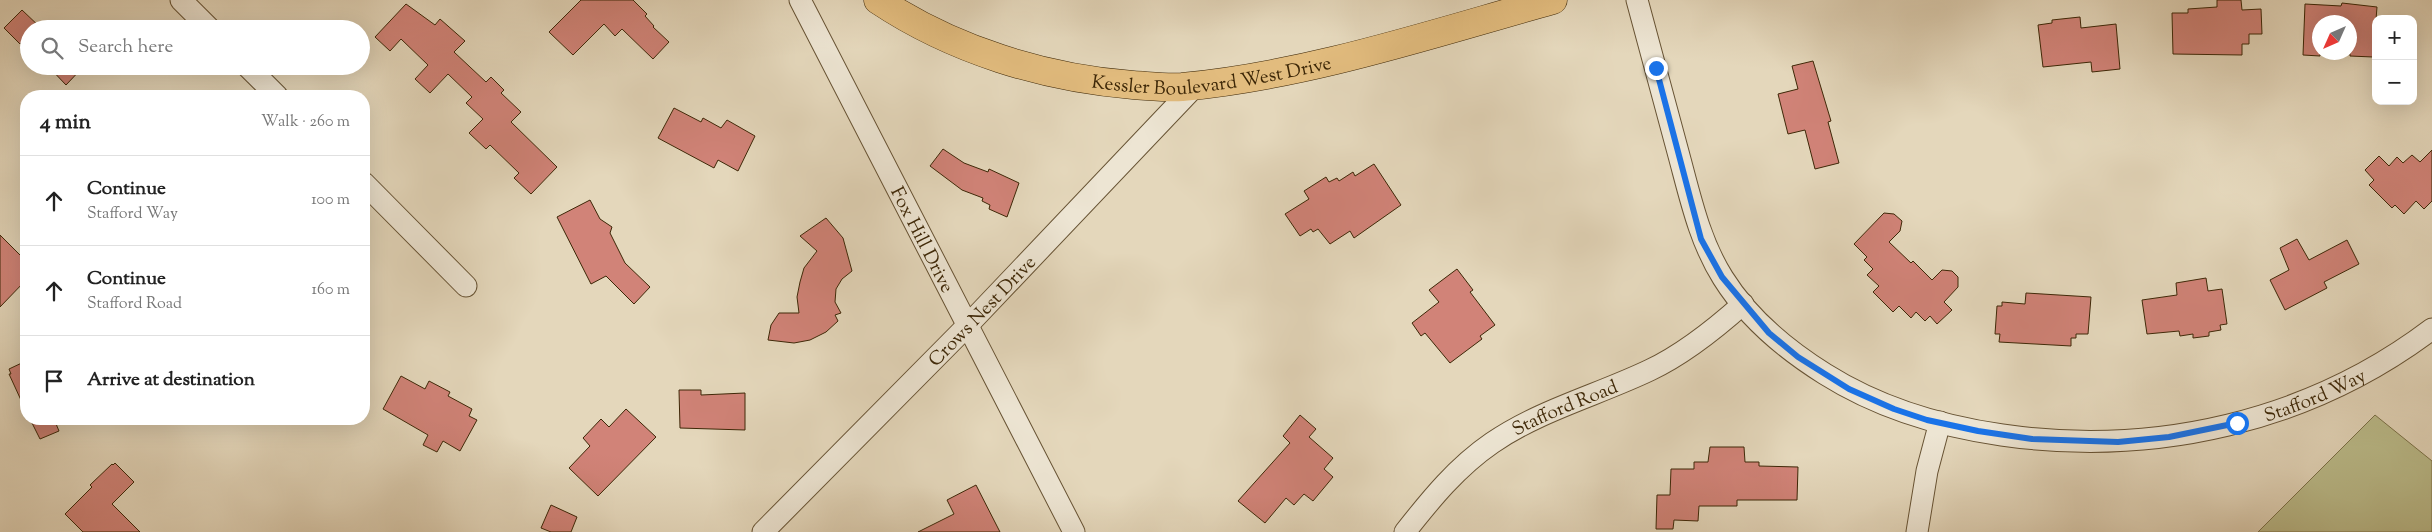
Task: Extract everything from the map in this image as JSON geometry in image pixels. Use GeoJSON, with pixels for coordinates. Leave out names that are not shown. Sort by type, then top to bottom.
{"type":"FeatureCollection","features":[{"type":"Feature","properties":{"kind":"main road","name":"Kessler Boulevard West Drive"},"geometry":{"type":"LineString","coordinates":[[878,0],[935,32],[969,47],[1047,72],[1120,84],[1164,87],[1244,79],[1303,69],[1553,0]]}},
{"type":"Feature","properties":{"kind":"street"},"geometry":{"type":"LineString","coordinates":[[181,0],[201,20]]}},
{"type":"Feature","properties":{"kind":"street","name":"Fox Hill Drive"},"geometry":{"type":"LineString","coordinates":[[800,0],[1074,532]]}},
{"type":"Feature","properties":{"kind":"street"},"geometry":{"type":"LineString","coordinates":[[1637,0],[1701,239],[1722,277],[1742,304],[1784,346],[1849,389],[1894,409],[1940,422],[1928,471],[1917,532]]}},
{"type":"Feature","properties":{"kind":"street"},"geometry":{"type":"LineString","coordinates":[[256,75],[271,90]]}},
{"type":"Feature","properties":{"kind":"street","name":"Crows Nest Drive"},"geometry":{"type":"LineString","coordinates":[[763,532],[968,326],[1197,84]]}},
{"type":"Feature","properties":{"kind":"street"},"geometry":{"type":"LineString","coordinates":[[370,189],[466,286]]}},
{"type":"Feature","properties":{"kind":"street","name":"Stafford Road"},"geometry":{"type":"LineString","coordinates":[[1405,532],[1447,481],[1491,444],[1532,420],[1658,365],[1698,340],[1742,304]]}},
{"type":"Feature","properties":{"kind":"street","name":"Stafford Way"},"geometry":{"type":"LineString","coordinates":[[1940,422],[2018,438],[2083,442],[2126,442],[2196,432],[2263,416],[2326,392],[2373,369],[2432,329]]}},
{"type":"Feature","properties":{"kind":"green space"},"geometry":{"type":"Polygon","coordinates":[[[2375,415],[2432,461],[2432,532],[2258,532],[2375,415]]]}},
{"type":"Feature","properties":{"kind":"building"},"geometry":{"type":"Polygon","coordinates":[[[581,0],[633,0],[647,14],[645,16],[653,27],[669,42],[653,59],[622,29],[615,36],[604,24],[573,55],[549,32],[581,0]]]}},
{"type":"Feature","properties":{"kind":"building"},"geometry":{"type":"Polygon","coordinates":[[[2217,0],[2241,0],[2242,10],[2261,9],[2262,34],[2249,34],[2249,44],[2242,44],[2242,55],[2173,54],[2172,13],[2188,13],[2188,9],[2217,7],[2217,0]]]}},
{"type":"Feature","properties":{"kind":"building"},"geometry":{"type":"Polygon","coordinates":[[[2342,3],[2377,7],[2376,15],[2372,15],[2372,57],[2357,56],[2357,15],[2312,15],[2312,56],[2303,55],[2305,4],[2341,6],[2342,3]]]}},
{"type":"Feature","properties":{"kind":"building"},"geometry":{"type":"Polygon","coordinates":[[[406,4],[435,25],[440,19],[465,41],[454,52],[486,82],[491,77],[504,90],[501,93],[521,112],[511,122],[557,167],[531,194],[514,178],[519,173],[490,145],[486,149],[469,133],[483,119],[466,103],[472,97],[448,74],[430,93],[415,79],[428,65],[401,39],[390,51],[375,37],[406,4]]]}},
{"type":"Feature","properties":{"kind":"building"},"geometry":{"type":"Polygon","coordinates":[[[22,10],[33,20],[20,20],[20,44],[4,28],[22,10]]]}},
{"type":"Feature","properties":{"kind":"building"},"geometry":{"type":"Polygon","coordinates":[[[2080,17],[2081,28],[2116,24],[2120,69],[2092,72],[2091,62],[2043,67],[2038,25],[2052,23],[2052,20],[2080,17]]]}},
{"type":"Feature","properties":{"kind":"building"},"geometry":{"type":"Polygon","coordinates":[[[1813,61],[1831,121],[1828,122],[1839,163],[1815,169],[1805,130],[1788,134],[1778,94],[1798,89],[1792,66],[1813,61]]]}},
{"type":"Feature","properties":{"kind":"building"},"geometry":{"type":"Polygon","coordinates":[[[57,75],[75,75],[66,85],[57,75]]]}},
{"type":"Feature","properties":{"kind":"building"},"geometry":{"type":"Polygon","coordinates":[[[674,108],[701,122],[703,118],[721,128],[727,120],[755,136],[738,171],[718,160],[714,168],[658,138],[674,108]]]}},
{"type":"Feature","properties":{"kind":"building"},"geometry":{"type":"Polygon","coordinates":[[[943,149],[964,163],[988,172],[989,169],[1019,183],[1007,217],[989,209],[990,205],[982,201],[983,198],[962,190],[930,166],[943,149]]]}},
{"type":"Feature","properties":{"kind":"building"},"geometry":{"type":"Polygon","coordinates":[[[2432,150],[2432,201],[2424,209],[2416,201],[2404,214],[2395,205],[2392,208],[2369,185],[2374,180],[2365,170],[2379,156],[2389,166],[2397,157],[2403,163],[2412,155],[2420,162],[2432,150]]]}},
{"type":"Feature","properties":{"kind":"building"},"geometry":{"type":"Polygon","coordinates":[[[1374,164],[1401,205],[1354,238],[1350,231],[1330,244],[1318,229],[1313,232],[1311,229],[1300,236],[1285,214],[1309,199],[1304,191],[1326,177],[1329,182],[1337,178],[1339,181],[1353,172],[1355,176],[1374,164]]]}},
{"type":"Feature","properties":{"kind":"building"},"geometry":{"type":"Polygon","coordinates":[[[590,200],[600,219],[612,227],[610,233],[625,263],[650,287],[634,304],[606,276],[591,284],[557,217],[590,200]]]}},
{"type":"Feature","properties":{"kind":"building"},"geometry":{"type":"Polygon","coordinates":[[[1884,213],[1894,214],[1902,221],[1900,231],[1889,242],[1911,263],[1913,261],[1932,280],[1942,270],[1952,271],[1958,277],[1958,287],[1944,302],[1952,310],[1937,324],[1930,316],[1925,321],[1916,312],[1911,318],[1899,306],[1893,312],[1873,292],[1879,286],[1867,275],[1873,269],[1864,260],[1867,257],[1854,244],[1884,213]]]}},
{"type":"Feature","properties":{"kind":"building"},"geometry":{"type":"Polygon","coordinates":[[[826,218],[843,238],[852,271],[842,279],[836,289],[835,302],[841,313],[835,315],[838,321],[826,332],[810,340],[794,343],[768,340],[771,325],[779,313],[799,313],[797,297],[804,268],[817,251],[800,236],[826,218]]]}},
{"type":"Feature","properties":{"kind":"building"},"geometry":{"type":"Polygon","coordinates":[[[0,235],[20,255],[20,286],[0,307],[0,235]]]}},
{"type":"Feature","properties":{"kind":"building"},"geometry":{"type":"Polygon","coordinates":[[[2297,239],[2309,260],[2347,240],[2359,264],[2324,282],[2327,288],[2285,310],[2270,280],[2289,270],[2280,248],[2297,239]]]}},
{"type":"Feature","properties":{"kind":"building"},"geometry":{"type":"Polygon","coordinates":[[[1457,269],[1473,290],[1470,292],[1495,325],[1480,336],[1482,339],[1450,363],[1425,333],[1421,336],[1412,323],[1439,302],[1429,290],[1457,269]]]}},
{"type":"Feature","properties":{"kind":"building"},"geometry":{"type":"Polygon","coordinates":[[[2206,278],[2208,291],[2222,289],[2227,324],[2220,325],[2221,330],[2209,332],[2209,336],[2193,338],[2193,334],[2180,336],[2179,331],[2147,334],[2142,300],[2177,295],[2176,283],[2206,278]]]}},
{"type":"Feature","properties":{"kind":"building"},"geometry":{"type":"Polygon","coordinates":[[[2026,293],[2091,297],[2088,334],[2076,334],[2076,338],[2071,338],[2071,346],[1999,342],[2000,334],[1995,334],[1997,306],[2002,306],[2002,302],[2025,304],[2026,293]]]}},
{"type":"Feature","properties":{"kind":"building"},"geometry":{"type":"Polygon","coordinates":[[[20,364],[20,398],[9,374],[11,374],[9,369],[20,364]]]}},
{"type":"Feature","properties":{"kind":"building"},"geometry":{"type":"Polygon","coordinates":[[[401,376],[425,389],[429,381],[450,392],[448,396],[472,409],[469,416],[477,420],[460,451],[443,441],[437,452],[423,445],[428,435],[383,409],[401,376]]]}},
{"type":"Feature","properties":{"kind":"building"},"geometry":{"type":"Polygon","coordinates":[[[679,390],[701,390],[701,395],[745,393],[745,430],[680,428],[679,390]]]}},
{"type":"Feature","properties":{"kind":"building"},"geometry":{"type":"Polygon","coordinates":[[[626,409],[656,437],[598,496],[569,468],[590,446],[583,438],[601,419],[609,427],[626,409]]]}},
{"type":"Feature","properties":{"kind":"building"},"geometry":{"type":"Polygon","coordinates":[[[1300,415],[1316,429],[1309,437],[1333,458],[1324,469],[1333,477],[1313,501],[1304,494],[1294,505],[1286,498],[1265,523],[1238,501],[1290,443],[1283,436],[1300,415]]]}},
{"type":"Feature","properties":{"kind":"building"},"geometry":{"type":"Polygon","coordinates":[[[33,425],[56,425],[59,431],[40,439],[33,425]]]}},
{"type":"Feature","properties":{"kind":"building"},"geometry":{"type":"Polygon","coordinates":[[[1710,447],[1744,447],[1745,462],[1759,462],[1759,466],[1798,467],[1797,500],[1737,500],[1737,506],[1699,506],[1698,521],[1674,520],[1673,529],[1656,529],[1657,495],[1670,495],[1671,469],[1694,469],[1694,462],[1708,462],[1710,447]]]}},
{"type":"Feature","properties":{"kind":"building"},"geometry":{"type":"Polygon","coordinates":[[[115,463],[134,482],[112,504],[140,532],[83,532],[65,514],[92,487],[90,485],[115,463]]]}},
{"type":"Feature","properties":{"kind":"building"},"geometry":{"type":"Polygon","coordinates":[[[976,485],[1000,532],[918,532],[954,514],[947,500],[976,485]]]}},
{"type":"Feature","properties":{"kind":"building"},"geometry":{"type":"Polygon","coordinates":[[[551,505],[577,517],[571,532],[551,532],[541,528],[551,505]]]}},
{"type":"Feature","properties":{"kind":"route"},"geometry":{"type":"LineString","coordinates":[[1656,68],[1701,239],[1722,277],[1742,304],[1769,333],[1798,357],[1849,389],[1876,402],[1927,420],[2018,438],[2118,442],[2169,437],[2237,423]]}}]}
